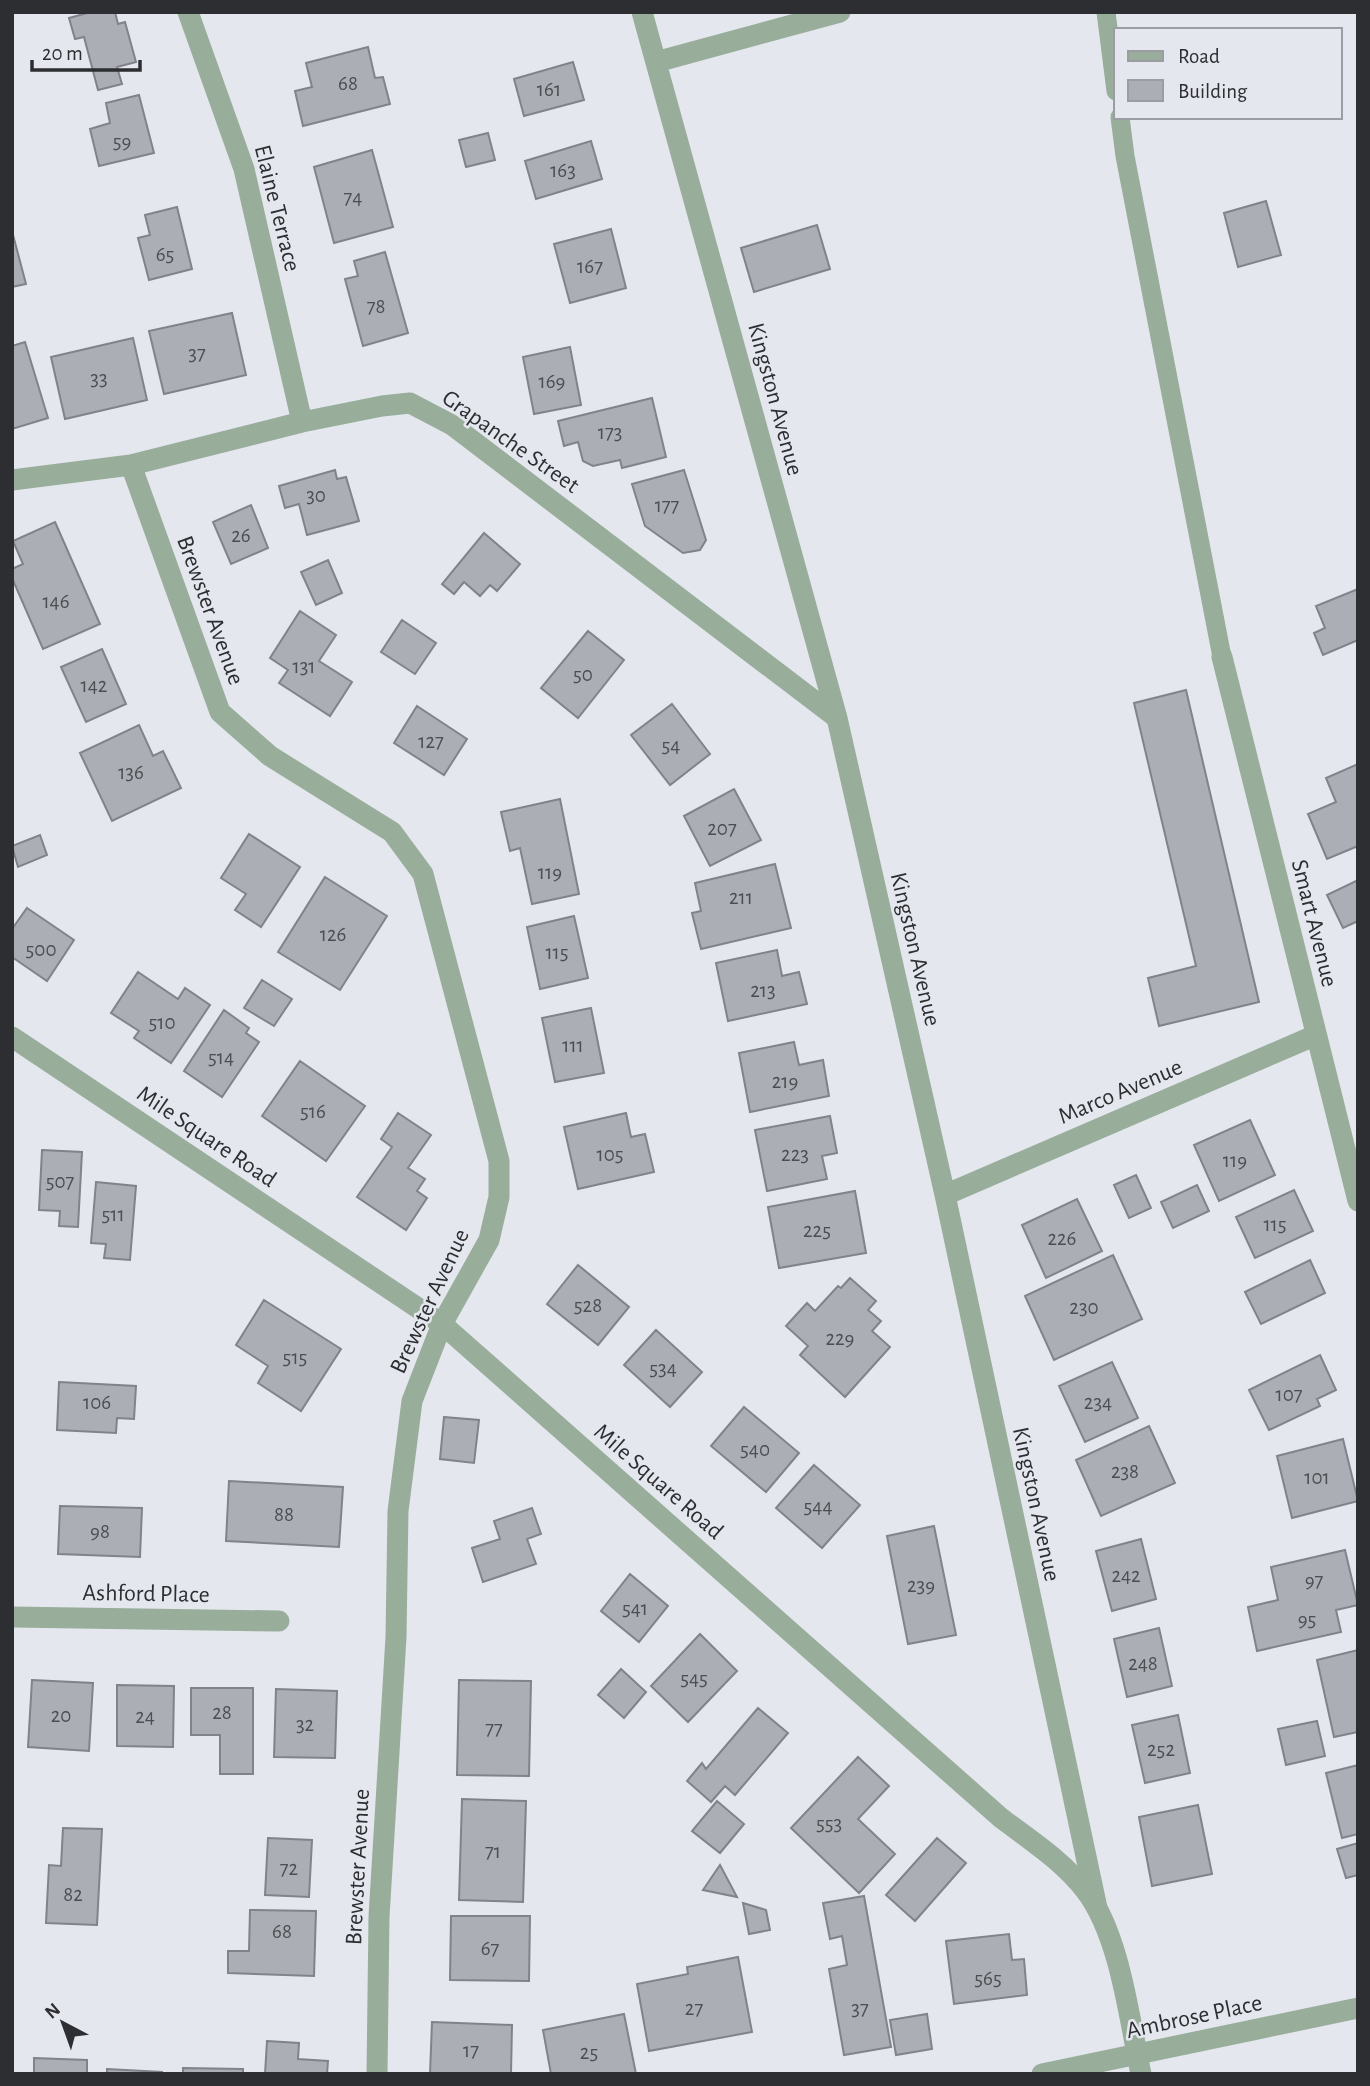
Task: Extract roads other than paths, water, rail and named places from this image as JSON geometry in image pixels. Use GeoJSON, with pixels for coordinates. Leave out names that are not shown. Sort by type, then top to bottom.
{"type":"FeatureCollection","features":[{"type":"Feature","properties":{"kind":"street","name":"Elaine Terrace"},"geometry":{"type":"LineString","coordinates":[[187,12],[244,169],[302,422]]}},
{"type":"Feature","properties":{"kind":"street","name":"Kingston Avenue"},"geometry":{"type":"LineString","coordinates":[[642,12],[837,718],[945,1195],[1097,1909]]}},
{"type":"Feature","properties":{"kind":"street"},"geometry":{"type":"LineString","coordinates":[[656,62],[840,12]]}},
{"type":"Feature","properties":{"kind":"street","name":"Grapanche Street"},"geometry":{"type":"LineString","coordinates":[[12,480],[131,465],[302,422],[382,406],[410,404],[452,425],[837,718]]}},
{"type":"Feature","properties":{"kind":"street","name":"Brewster Avenue"},"geometry":{"type":"LineString","coordinates":[[131,465],[220,712],[270,756],[392,832],[423,874],[499,1161],[499,1198],[489,1240],[442,1324],[412,1401],[398,1511],[396,1637],[379,1917],[377,2074]]}},
{"type":"Feature","properties":{"kind":"street","name":"Smart Avenue"},"geometry":{"type":"LineString","coordinates":[[1222,657],[1358,1201]]}},
{"type":"Feature","properties":{"kind":"street","name":"Marco Avenue"},"geometry":{"type":"LineString","coordinates":[[945,1195],[1316,1035]]}},
{"type":"Feature","properties":{"kind":"street","name":"Mile Square Road"},"geometry":{"type":"LineString","coordinates":[[12,1037],[442,1324],[1001,1818],[1052,1857],[1085,1890],[1097,1909],[1115,1957],[1139,2064]]}},
{"type":"Feature","properties":{"kind":"street","name":"Ashford Place"},"geometry":{"type":"LineString","coordinates":[[12,1617],[279,1621]]}},
{"type":"Feature","properties":{"kind":"street","name":"Ambrose Place"},"geometry":{"type":"LineString","coordinates":[[1042,2074],[1139,2064],[1358,2008]]}},
{"type":"Feature","properties":{"kind":"lane"},"geometry":{"type":"LineString","coordinates":[[1106,12],[1114,75]]}},
{"type":"Feature","properties":{"kind":"lane"},"geometry":{"type":"LineString","coordinates":[[1120,119],[1125,156],[1222,657]]}}]}
